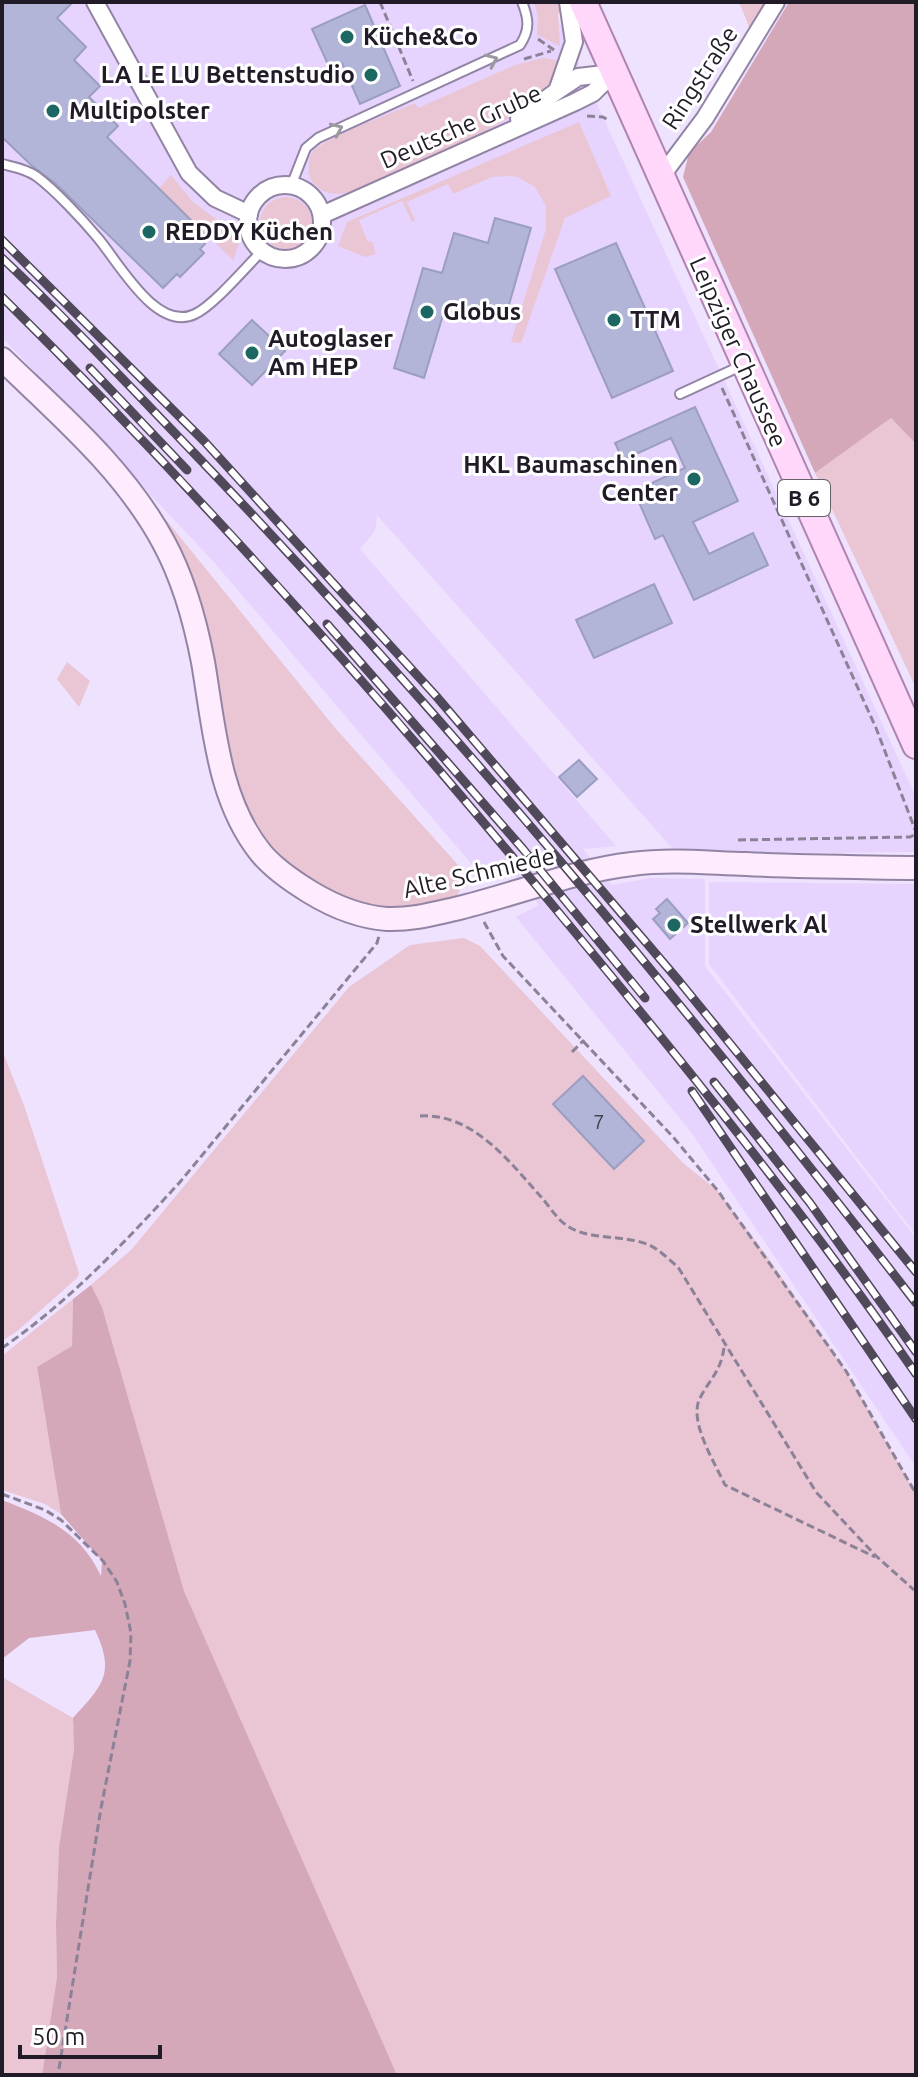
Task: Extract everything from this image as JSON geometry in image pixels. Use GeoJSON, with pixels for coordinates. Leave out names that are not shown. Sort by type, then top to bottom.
{"type":"FeatureCollection","features":[{"type":"Feature","properties":{"kind":"main road","name":"Leipziger Chaussee"},"geometry":{"type":"LineString","coordinates":[[583,2],[916,745]]}},
{"type":"Feature","properties":{"kind":"street"},"geometry":{"type":"LineString","coordinates":[[95,2],[189,173],[215,198],[249,214]]}},
{"type":"Feature","properties":{"kind":"street"},"geometry":{"type":"LineString","coordinates":[[557,91],[574,42],[568,2]]}},
{"type":"Feature","properties":{"kind":"street","name":"Ringstraße"},"geometry":{"type":"LineString","coordinates":[[660,178],[705,118],[776,2]]}},
{"type":"Feature","properties":{"kind":"street"},"geometry":{"type":"LineString","coordinates":[[496,137],[578,77],[613,73]]}},
{"type":"Feature","properties":{"kind":"street","name":"Deutsche Grube"},"geometry":{"type":"LineString","coordinates":[[322,215],[593,93],[613,73]]}},
{"type":"Feature","properties":{"kind":"street"},"geometry":{"type":"LineString","coordinates":[[278,186],[291,186],[304,190],[314,199],[322,215],[320,234],[308,251],[297,257],[285,259],[269,256],[253,240],[249,214],[255,201],[265,192],[278,186]]}},
{"type":"Feature","properties":{"kind":"street","name":"Alte Schmiede"},"geometry":{"type":"LineString","coordinates":[[2,359],[115,472],[136,498],[163,542],[188,600],[230,795],[250,837],[275,867],[320,898],[357,913],[385,919],[426,916],[631,864],[697,862],[916,868]]}},
{"type":"Feature","properties":{"kind":"lane"},"geometry":{"type":"LineString","coordinates":[[291,186],[306,148],[318,138],[520,45],[527,34],[528,21],[523,5]]}},
{"type":"Feature","properties":{"kind":"lane"},"geometry":{"type":"LineString","coordinates":[[2,164],[36,176],[98,237],[125,275],[155,307],[169,316],[181,318],[197,314],[262,251]]}},
{"type":"Feature","properties":{"kind":"lane"},"geometry":{"type":"LineString","coordinates":[[680,394],[744,365]]}},
{"type":"Feature","properties":{"kind":"path"},"geometry":{"type":"LineString","coordinates":[[380,2],[414,84]]}},
{"type":"Feature","properties":{"kind":"path"},"geometry":{"type":"LineString","coordinates":[[527,34],[561,52]]}},
{"type":"Feature","properties":{"kind":"path"},"geometry":{"type":"LineString","coordinates":[[717,377],[876,728],[916,833],[910,837],[738,840]]}},
{"type":"Feature","properties":{"kind":"path"},"geometry":{"type":"LineString","coordinates":[[475,904],[503,956],[674,1138],[766,1255],[846,1371],[916,1494]]}},
{"type":"Feature","properties":{"kind":"path"},"geometry":{"type":"LineString","coordinates":[[2,1348],[66,1297],[147,1219],[377,943],[385,919]]}},
{"type":"Feature","properties":{"kind":"path"},"geometry":{"type":"LineString","coordinates":[[572,1052],[584,1040]]}},
{"type":"Feature","properties":{"kind":"path"},"geometry":{"type":"LineString","coordinates":[[420,1116],[440,1115],[473,1130],[507,1159],[565,1225],[584,1234],[604,1234],[649,1245],[678,1267],[816,1492],[878,1558],[914,1590]]}},
{"type":"Feature","properties":{"kind":"path"},"geometry":{"type":"LineString","coordinates":[[725,1346],[721,1366],[698,1401],[696,1420],[725,1485],[878,1558]]}},
{"type":"Feature","properties":{"kind":"path"},"geometry":{"type":"LineString","coordinates":[[2,1494],[45,1510],[61,1520],[103,1561],[117,1582],[131,1633],[130,1661],[101,1808],[58,2075]]}},
{"type":"Feature","properties":{"kind":"shaded area"},"geometry":{"type":"Polygon","coordinates":[[[2,2],[550,2],[916,797],[916,848],[913,852],[717,854],[672,848],[377,515],[375,531],[360,549],[616,846],[583,849],[612,885],[650,878],[705,879],[705,966],[916,1238],[916,1467],[691,1132],[516,917],[539,905],[515,876],[486,881],[213,561],[2,337],[2,2]]]}},
{"type":"Feature","properties":{"kind":"shaded area"},"geometry":{"type":"Polygon","coordinates":[[[534,2],[557,2],[560,46],[537,35],[538,17],[534,2]]]}},
{"type":"Feature","properties":{"kind":"shaded area"},"geometry":{"type":"Polygon","coordinates":[[[739,2],[767,2],[750,29],[739,2]]]}},
{"type":"Feature","properties":{"kind":"shaded area"},"geometry":{"type":"Polygon","coordinates":[[[789,2],[916,2],[916,444],[891,418],[815,473],[683,177],[689,153],[711,132],[789,2]]]}},
{"type":"Feature","properties":{"kind":"shaded area"},"geometry":{"type":"Polygon","coordinates":[[[543,58],[562,61],[548,88],[530,104],[482,133],[350,192],[327,192],[318,188],[310,178],[312,153],[330,140],[415,103],[418,108],[515,65],[543,58]]]}},
{"type":"Feature","properties":{"kind":"shaded area"},"geometry":{"type":"Polygon","coordinates":[[[579,122],[611,196],[565,218],[521,343],[511,342],[546,229],[546,206],[535,187],[518,177],[492,177],[453,194],[448,184],[407,202],[415,220],[412,222],[402,201],[359,220],[376,254],[365,257],[338,246],[347,222],[579,122]]]}},
{"type":"Feature","properties":{"kind":"shaded area"},"geometry":{"type":"Polygon","coordinates":[[[171,175],[193,202],[231,230],[239,244],[233,260],[160,189],[171,175]]]}},
{"type":"Feature","properties":{"kind":"shaded area"},"geometry":{"type":"Polygon","coordinates":[[[286,197],[305,204],[312,223],[305,242],[286,249],[267,242],[260,223],[267,204],[286,197]]]}},
{"type":"Feature","properties":{"kind":"shaded area"},"geometry":{"type":"Polygon","coordinates":[[[891,418],[916,444],[916,688],[815,473],[891,418]]]}},
{"type":"Feature","properties":{"kind":"shaded area"},"geometry":{"type":"Polygon","coordinates":[[[158,510],[336,729],[467,875],[456,898],[410,909],[356,903],[299,874],[254,827],[231,765],[212,656],[197,595],[158,510]]]}},
{"type":"Feature","properties":{"kind":"shaded area"},"geometry":{"type":"Polygon","coordinates":[[[67,662],[90,681],[79,707],[57,679],[67,662]]]}},
{"type":"Feature","properties":{"kind":"shaded area"},"geometry":{"type":"Polygon","coordinates":[[[709,882],[916,884],[916,1235],[709,964],[709,882]]]}},
{"type":"Feature","properties":{"kind":"shaded area"},"geometry":{"type":"Polygon","coordinates":[[[464,938],[480,946],[683,1163],[718,1191],[846,1371],[916,1494],[916,2075],[397,2075],[184,1591],[102,1307],[91,1285],[132,1249],[349,987],[410,945],[464,938]]]}},
{"type":"Feature","properties":{"kind":"shaded area"},"geometry":{"type":"Polygon","coordinates":[[[2,1050],[25,1108],[79,1273],[16,1332],[2,1341],[2,1050]]]}},
{"type":"Feature","properties":{"kind":"shaded area"},"geometry":{"type":"Polygon","coordinates":[[[91,1285],[102,1307],[184,1591],[397,2075],[42,2075],[57,1977],[59,1847],[74,1749],[73,1718],[98,1688],[105,1669],[95,1630],[29,1638],[2,1659],[2,1500],[47,1520],[72,1537],[93,1561],[101,1576],[102,1561],[61,1514],[37,1367],[72,1346],[73,1299],[91,1285]]]}},
{"type":"Feature","properties":{"kind":"shaded area"},"geometry":{"type":"Polygon","coordinates":[[[73,1299],[72,1346],[37,1368],[61,1514],[45,1504],[2,1490],[2,1356],[73,1299]]]}},
{"type":"Feature","properties":{"kind":"shaded area"},"geometry":{"type":"Polygon","coordinates":[[[2,1677],[73,1718],[74,1749],[59,1847],[57,1977],[42,2075],[2,2075],[2,1677]]]}},
{"type":"Feature","properties":{"kind":"building"},"geometry":{"type":"Polygon","coordinates":[[[2,2],[73,2],[57,18],[86,47],[74,60],[100,86],[89,97],[118,126],[107,137],[205,234],[200,239],[205,244],[200,249],[204,253],[180,277],[177,274],[163,288],[56,184],[2,137],[2,2]]]}},
{"type":"Feature","properties":{"kind":"building"},"geometry":{"type":"Polygon","coordinates":[[[365,5],[400,86],[360,104],[342,63],[330,69],[312,29],[365,5]]]}},
{"type":"Feature","properties":{"kind":"building"},"geometry":{"type":"Polygon","coordinates":[[[495,218],[531,228],[504,322],[446,305],[424,378],[394,368],[423,268],[442,273],[454,233],[488,243],[495,218]]]}},
{"type":"Feature","properties":{"kind":"building","name":"TTM"},"geometry":{"type":"Polygon","coordinates":[[[616,243],[673,371],[612,398],[555,269],[616,243]]]}},
{"type":"Feature","properties":{"kind":"building","name":"Autoglaser Am HEP"},"geometry":{"type":"Polygon","coordinates":[[[252,320],[285,351],[252,385],[219,354],[252,320]]]}},
{"type":"Feature","properties":{"kind":"building","name":"HKL Baumaschinen Center"},"geometry":{"type":"Polygon","coordinates":[[[695,407],[738,501],[693,522],[709,554],[753,533],[768,565],[694,600],[663,535],[655,539],[634,491],[685,468],[671,438],[623,460],[615,443],[695,407]]]}},
{"type":"Feature","properties":{"kind":"building"},"geometry":{"type":"Polygon","coordinates":[[[654,584],[672,623],[594,658],[576,620],[654,584]]]}},
{"type":"Feature","properties":{"kind":"building"},"geometry":{"type":"Polygon","coordinates":[[[579,760],[597,779],[577,797],[559,777],[579,760]]]}},
{"type":"Feature","properties":{"kind":"building","name":"Stellwerk Al"},"geometry":{"type":"Polygon","coordinates":[[[667,899],[688,923],[670,939],[653,919],[660,913],[656,909],[667,899]]]}},
{"type":"Feature","properties":{"kind":"building"},"geometry":{"type":"Polygon","coordinates":[[[583,1076],[644,1141],[614,1169],[553,1104],[583,1076]]]}},
{"type":"Feature","properties":{"kind":"railway"},"geometry":{"type":"LineString","coordinates":[[2,240],[204,441],[436,696],[679,981],[916,1272]]}},
{"type":"Feature","properties":{"kind":"railway"},"geometry":{"type":"LineString","coordinates":[[2,258],[99,354],[289,554],[475,762],[655,975],[916,1303]]}},
{"type":"Feature","properties":{"kind":"railway"},"geometry":{"type":"LineString","coordinates":[[2,297],[220,523],[429,758],[701,1086],[832,1257],[916,1374]]}},
{"type":"Feature","properties":{"kind":"railway"},"geometry":{"type":"LineString","coordinates":[[90,368],[187,470]]}},
{"type":"Feature","properties":{"kind":"railway"},"geometry":{"type":"LineString","coordinates":[[327,624],[523,849],[645,998]]}},
{"type":"Feature","properties":{"kind":"railway"},"geometry":{"type":"LineString","coordinates":[[714,1082],[810,1203],[916,1352]]}},
{"type":"Feature","properties":{"kind":"railway"},"geometry":{"type":"LineString","coordinates":[[692,1091],[916,1419]]}},
{"type":"Feature","properties":{"kind":"place","name":"Küche&Co"},"geometry":{"type":"Point","coordinates":[347,37]}},
{"type":"Feature","properties":{"kind":"place","name":"LA LE LU Bettenstudio"},"geometry":{"type":"Point","coordinates":[371,75]}},
{"type":"Feature","properties":{"kind":"place","name":"Multipolster"},"geometry":{"type":"Point","coordinates":[53,111]}},
{"type":"Feature","properties":{"kind":"place","name":"REDDY Küchen"},"geometry":{"type":"Point","coordinates":[149,232]}},
{"type":"Feature","properties":{"kind":"place","name":"Globus"},"geometry":{"type":"Point","coordinates":[427,312]}},
{"type":"Feature","properties":{"kind":"place","name":"TTM"},"geometry":{"type":"Point","coordinates":[614,320]}},
{"type":"Feature","properties":{"kind":"place","name":"Autoglaser Am HEP"},"geometry":{"type":"Point","coordinates":[252,353]}},
{"type":"Feature","properties":{"kind":"place","name":"HKL Baumaschinen Center"},"geometry":{"type":"Point","coordinates":[694,479]}},
{"type":"Feature","properties":{"kind":"place","name":"Stellwerk Al"},"geometry":{"type":"Point","coordinates":[674,925]}}]}
